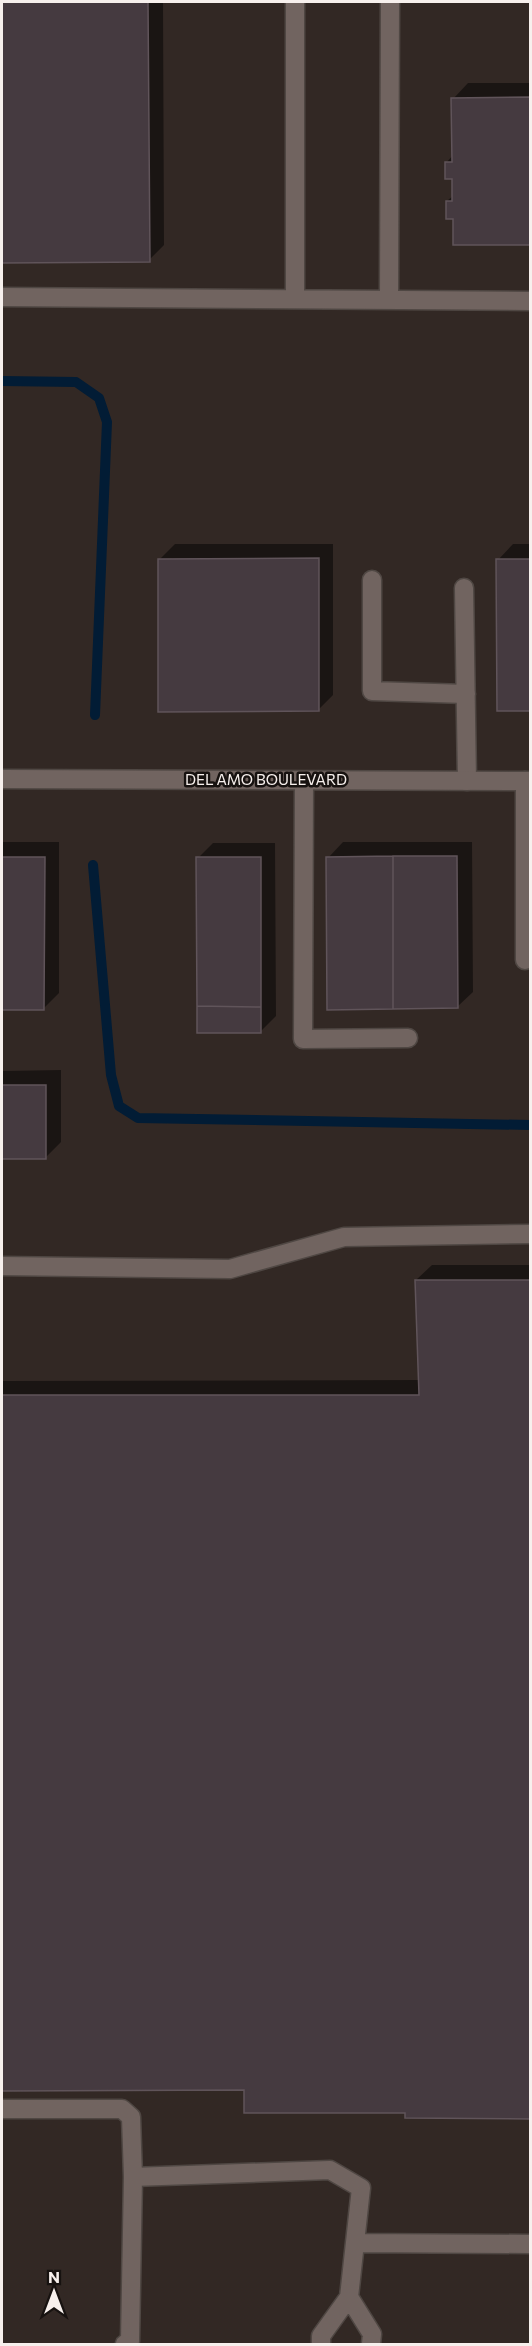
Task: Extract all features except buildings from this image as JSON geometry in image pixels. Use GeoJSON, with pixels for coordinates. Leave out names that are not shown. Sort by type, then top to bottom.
{"type":"FeatureCollection","features":[{"type":"Feature","properties":{"kind":"main road"},"geometry":{"type":"LineString","coordinates":[[295,2],[295,299]]}},
{"type":"Feature","properties":{"kind":"main road"},"geometry":{"type":"LineString","coordinates":[[389,300],[390,2]]}},
{"type":"Feature","properties":{"kind":"main road"},"geometry":{"type":"LineString","coordinates":[[2,297],[531,301]]}},
{"type":"Feature","properties":{"kind":"main road"},"geometry":{"type":"LineString","coordinates":[[372,580],[372,691],[466,694]]}},
{"type":"Feature","properties":{"kind":"main road"},"geometry":{"type":"LineString","coordinates":[[464,588],[467,781]]}},
{"type":"Feature","properties":{"kind":"main road","name":"DEL AMO BOULEVARD"},"geometry":{"type":"LineString","coordinates":[[2,779],[528,781]]}},
{"type":"Feature","properties":{"kind":"main road"},"geometry":{"type":"LineString","coordinates":[[304,781],[303,1039],[408,1038]]}},
{"type":"Feature","properties":{"kind":"main road"},"geometry":{"type":"LineString","coordinates":[[525,960],[528,781]]}},
{"type":"Feature","properties":{"kind":"main road"},"geometry":{"type":"LineString","coordinates":[[2,1266],[230,1269],[344,1237],[531,1234]]}},
{"type":"Feature","properties":{"kind":"main road"},"geometry":{"type":"LineString","coordinates":[[2,2109],[122,2109],[131,2117],[133,2177],[130,2341],[125,2344]]}},
{"type":"Feature","properties":{"kind":"main road"},"geometry":{"type":"LineString","coordinates":[[133,2177],[330,2170],[361,2188],[349,2297],[321,2336],[321,2344]]}},
{"type":"Feature","properties":{"kind":"main road"},"geometry":{"type":"LineString","coordinates":[[356,2243],[531,2244]]}},
{"type":"Feature","properties":{"kind":"main road"},"geometry":{"type":"LineString","coordinates":[[349,2297],[372,2334],[371,2344]]}},
{"type":"Feature","properties":{"kind":"waterway"},"geometry":{"type":"LineString","coordinates":[[2,381],[76,382],[99,398],[107,422],[95,715]]}},
{"type":"Feature","properties":{"kind":"waterway"},"geometry":{"type":"LineString","coordinates":[[93,865],[111,1075],[119,1106],[138,1118],[530,1125]]}}]}
